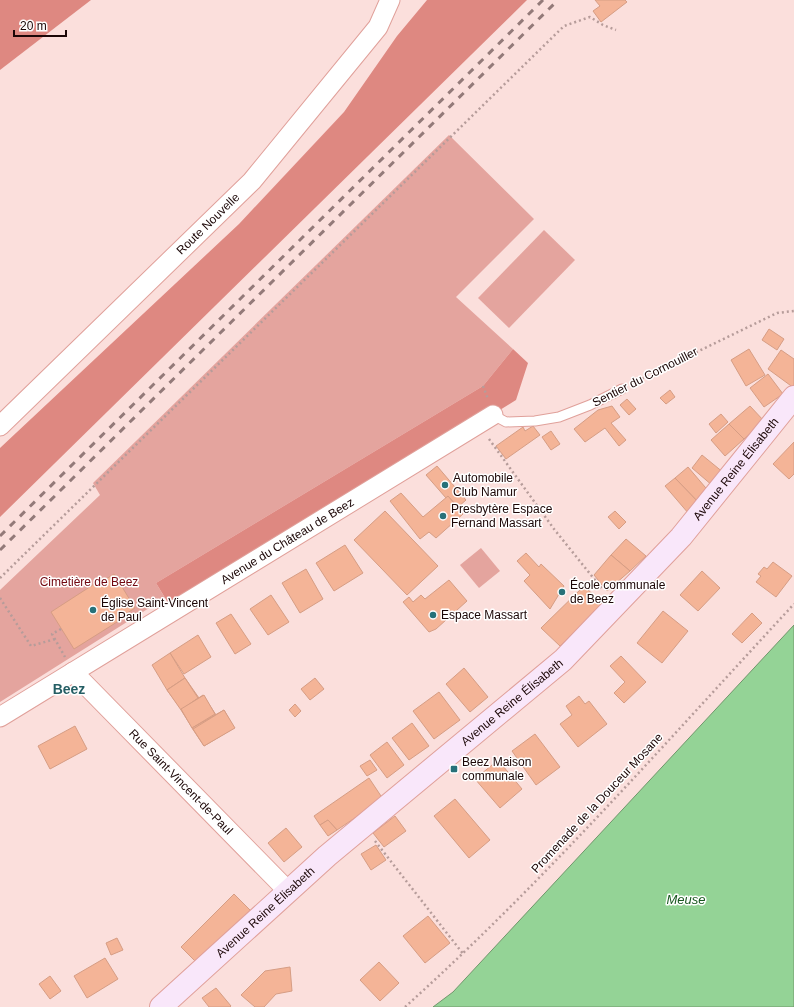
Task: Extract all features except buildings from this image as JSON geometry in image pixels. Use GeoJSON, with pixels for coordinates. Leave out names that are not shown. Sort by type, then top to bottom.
{"type":"FeatureCollection","features":[{"type":"Feature","properties":{"kind":"main road","name":"Avenue Reine Élisabeth"},"geometry":{"type":"LineString","coordinates":[[161,1007],[288,891],[563,660],[681,537],[794,397]]}},
{"type":"Feature","properties":{"kind":"street","name":"Route Nouvelle"},"geometry":{"type":"LineString","coordinates":[[0,426],[252,181],[378,27],[390,0]]}},
{"type":"Feature","properties":{"kind":"street","name":"Avenue du Château de Beez"},"geometry":{"type":"LineString","coordinates":[[0,717],[485,420]]}},
{"type":"Feature","properties":{"kind":"street","name":"Rue Saint-Vincent-de-Paul"},"geometry":{"type":"LineString","coordinates":[[73,672],[288,891]]}},
{"type":"Feature","properties":{"kind":"lane","name":"Sentier du Cornouiller"},"geometry":{"type":"LineString","coordinates":[[485,420],[506,422],[536,421],[559,417],[590,405],[622,389]]}},
{"type":"Feature","properties":{"kind":"path"},"geometry":{"type":"LineString","coordinates":[[0,578],[564,26],[590,17],[602,25],[616,30]]}},
{"type":"Feature","properties":{"kind":"path","name":"Sentier du Cornouiller"},"geometry":{"type":"LineString","coordinates":[[622,389],[777,313],[794,311]]}},
{"type":"Feature","properties":{"kind":"path"},"geometry":{"type":"LineString","coordinates":[[485,420],[554,529],[615,606]]}},
{"type":"Feature","properties":{"kind":"path"},"geometry":{"type":"LineString","coordinates":[[0,598],[31,646],[55,639]]}},
{"type":"Feature","properties":{"kind":"path","name":"Promenade de la Douceur Mosane"},"geometry":{"type":"LineString","coordinates":[[405,1007],[464,955],[553,865],[794,604]]}},
{"type":"Feature","properties":{"kind":"path"},"geometry":{"type":"LineString","coordinates":[[61,629],[52,634],[73,672]]}},
{"type":"Feature","properties":{"kind":"path"},"geometry":{"type":"LineString","coordinates":[[364,826],[464,955]]}},
{"type":"Feature","properties":{"kind":"green space","name":"Cimetière de Beez"},"geometry":{"type":"Polygon","coordinates":[[[449,135],[534,219],[456,297],[513,349],[483,386],[156,583],[165,598],[0,702],[0,590],[100,495],[93,483],[449,135]]]}},
{"type":"Feature","properties":{"kind":"green space"},"geometry":{"type":"Polygon","coordinates":[[[544,230],[575,260],[509,328],[478,298],[544,230]]]}},
{"type":"Feature","properties":{"kind":"green space"},"geometry":{"type":"Polygon","coordinates":[[[481,548],[500,571],[479,588],[460,565],[481,548]]]}},
{"type":"Feature","properties":{"kind":"shaded area"},"geometry":{"type":"Polygon","coordinates":[[[0,0],[91,0],[0,70],[0,0]]]}},
{"type":"Feature","properties":{"kind":"shaded area"},"geometry":{"type":"Polygon","coordinates":[[[427,0],[527,0],[0,517],[0,448],[239,224],[344,112],[397,36],[427,0]]]}},
{"type":"Feature","properties":{"kind":"shaded area"},"geometry":{"type":"Polygon","coordinates":[[[513,349],[528,363],[516,400],[173,611],[156,583],[483,386],[513,349]]]}},
{"type":"Feature","properties":{"kind":"water","name":"Meuse"},"geometry":{"type":"Polygon","coordinates":[[[794,625],[794,1007],[433,1007],[453,992],[794,625]]]}},
{"type":"Feature","properties":{"kind":"railway"},"geometry":{"type":"LineString","coordinates":[[0,536],[543,0]]}},
{"type":"Feature","properties":{"kind":"railway"},"geometry":{"type":"LineString","coordinates":[[0,550],[558,0]]}},
{"type":"Feature","properties":{"kind":"place","name":"Automobile Club Namur"},"geometry":{"type":"Point","coordinates":[445,485]}},
{"type":"Feature","properties":{"kind":"place","name":"Presbytère Espace Fernand Massart"},"geometry":{"type":"Point","coordinates":[443,516]}},
{"type":"Feature","properties":{"kind":"place","name":"École communale de Beez"},"geometry":{"type":"Point","coordinates":[562,592]}},
{"type":"Feature","properties":{"kind":"place","name":"Église Saint-Vincent de Paul"},"geometry":{"type":"Point","coordinates":[93,610]}},
{"type":"Feature","properties":{"kind":"place","name":"Espace Massart"},"geometry":{"type":"Point","coordinates":[433,615]}},
{"type":"Feature","properties":{"kind":"place","name":"Beez Maison communale"},"geometry":{"type":"Point","coordinates":[454,769]}},
{"type":"Feature","properties":{"kind":"district","name":"Beez"},"geometry":{"type":"Point","coordinates":[69,689]}}]}
